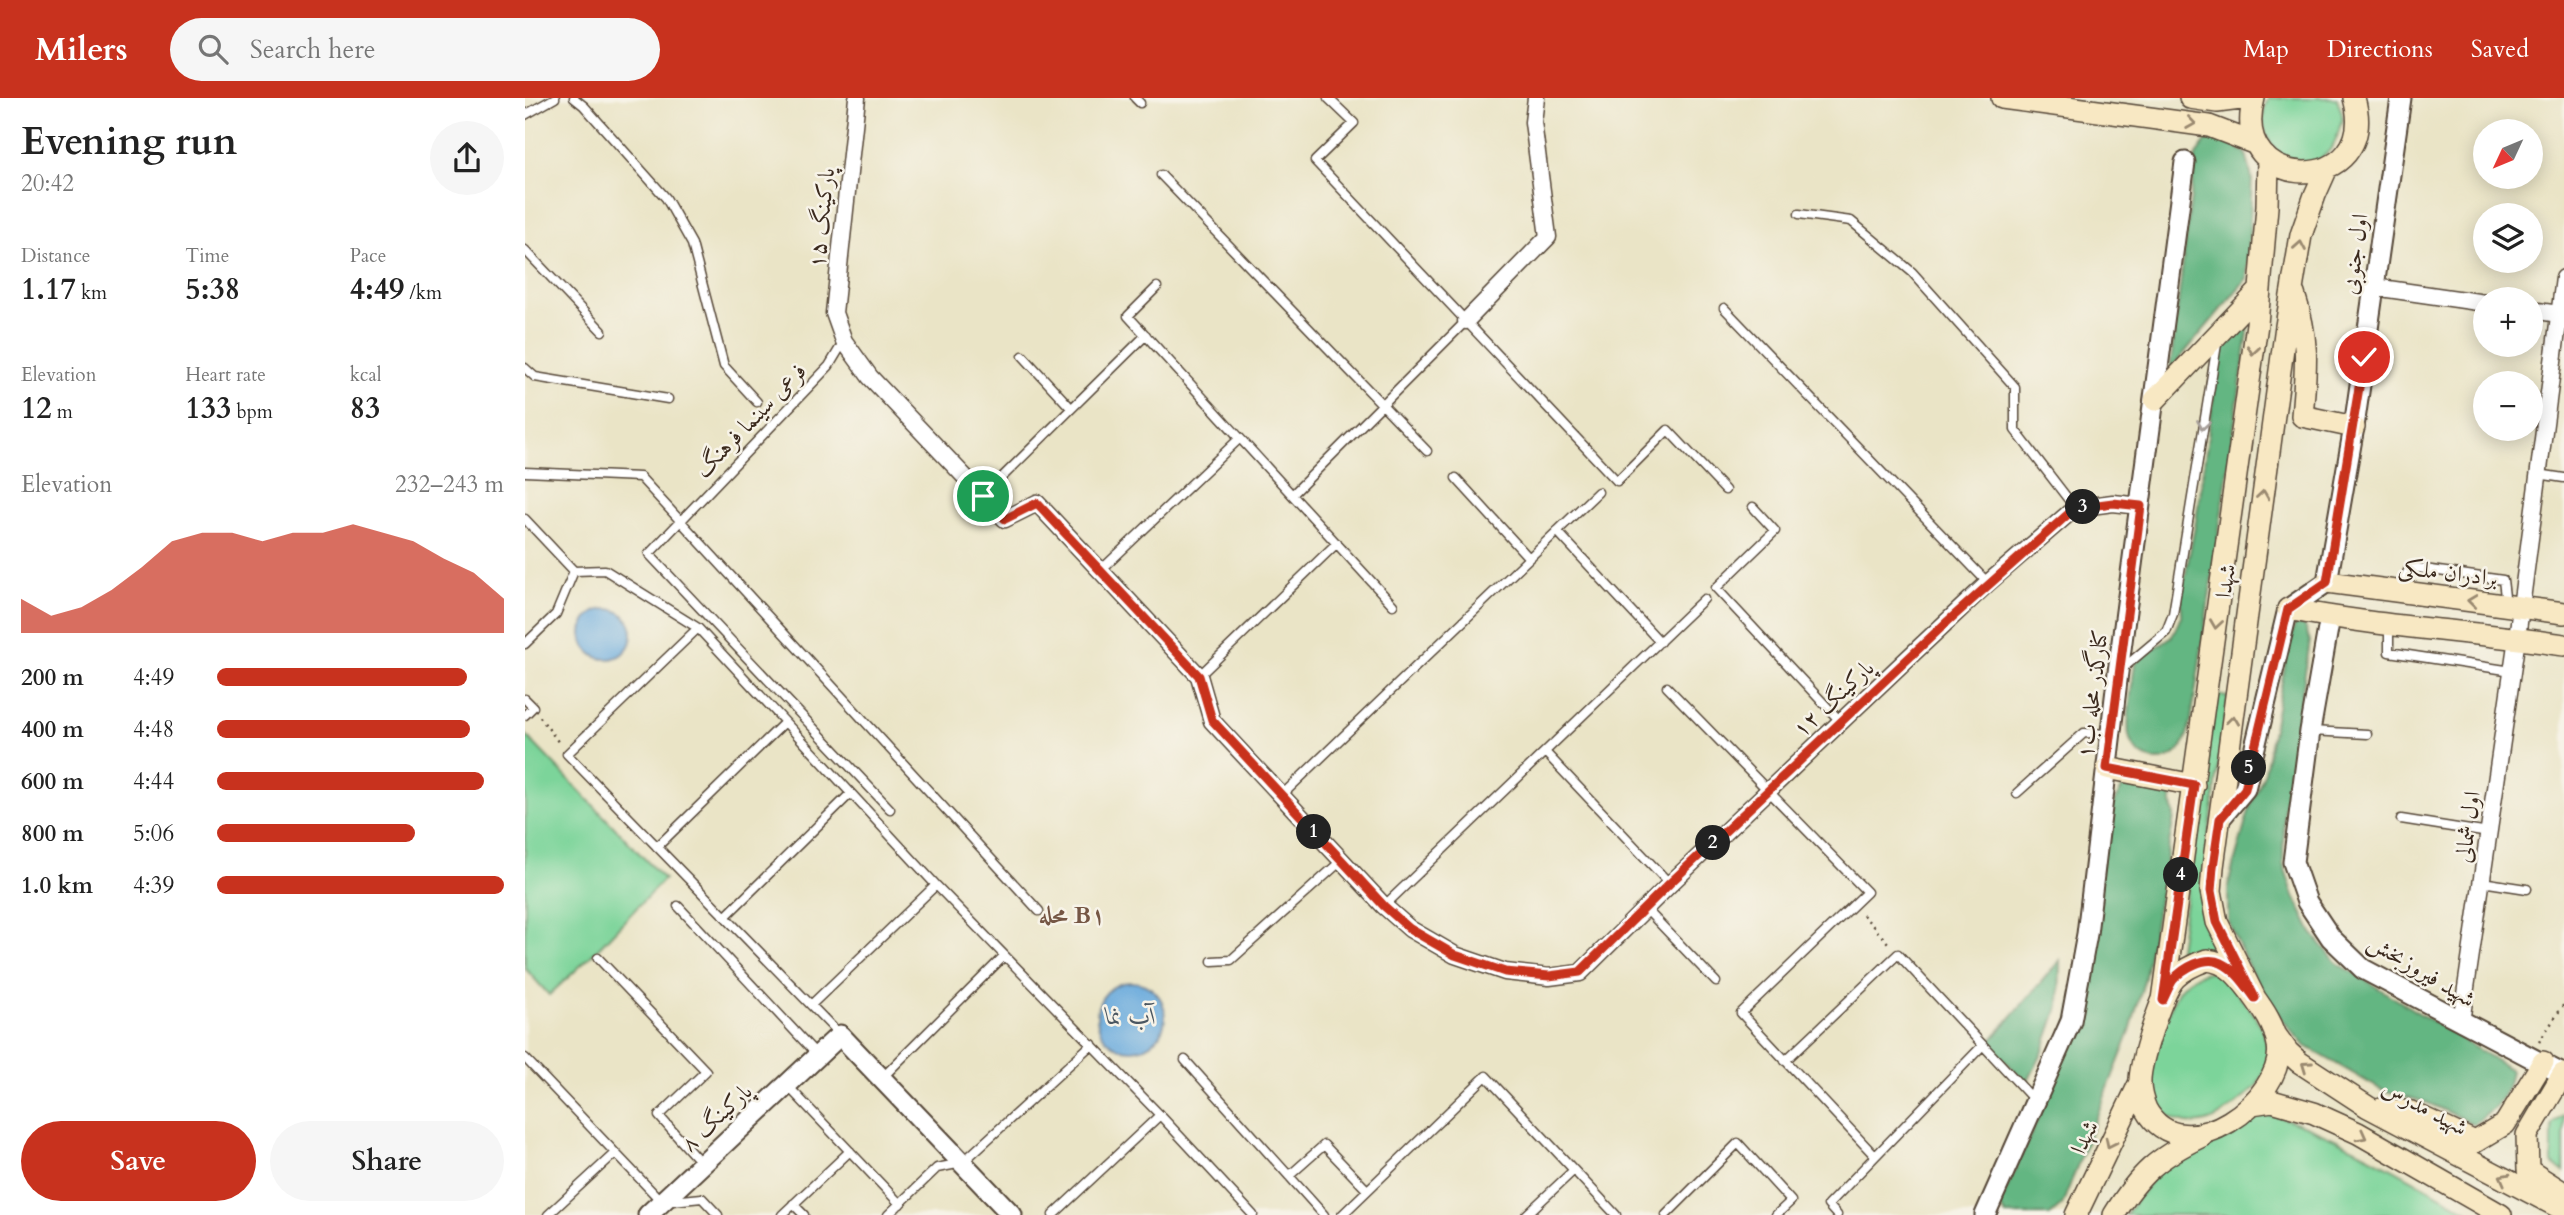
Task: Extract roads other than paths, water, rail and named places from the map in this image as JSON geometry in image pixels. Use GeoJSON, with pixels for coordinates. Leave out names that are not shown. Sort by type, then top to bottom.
{"type":"FeatureCollection","features":[{"type":"Feature","properties":{"kind":"main road"},"geometry":{"type":"LineString","coordinates":[[2002,98],[2209,126],[2262,152],[2282,169],[2297,173],[2327,169]]}},
{"type":"Feature","properties":{"kind":"main road"},"geometry":{"type":"LineString","coordinates":[[2190,98],[2217,102],[2248,98]]}},
{"type":"Feature","properties":{"kind":"main road","name":"شهدا"},"geometry":{"type":"LineString","coordinates":[[2163,1000],[2260,290],[2262,152],[2251,129],[2250,113],[2254,98]]}},
{"type":"Feature","properties":{"kind":"main road","name":"شهدا"},"geometry":{"type":"LineString","coordinates":[[2255,998],[2217,922],[2213,907],[2213,867],[2301,235],[2327,169],[2341,159],[2354,139],[2358,114],[2354,98]]}},
{"type":"Feature","properties":{"kind":"main road"},"geometry":{"type":"LineString","coordinates":[[2155,400],[2260,290]]}},
{"type":"Feature","properties":{"kind":"main road"},"geometry":{"type":"LineString","coordinates":[[2292,290],[2305,329],[2307,355],[2302,416],[2354,428]]}},
{"type":"Feature","properties":{"kind":"main road","name":"برادران ملکی"},"geometry":{"type":"LineString","coordinates":[[2327,582],[2564,613]]}},
{"type":"Feature","properties":{"kind":"main road"},"geometry":{"type":"LineString","coordinates":[[2288,609],[2330,617],[2564,645]]}},
{"type":"Feature","properties":{"kind":"main road"},"geometry":{"type":"LineString","coordinates":[[2107,768],[2194,785]]}},
{"type":"Feature","properties":{"kind":"main road"},"geometry":{"type":"LineString","coordinates":[[2114,1215],[2151,1165],[2213,1131],[2252,1104],[2276,1069],[2279,1047],[2271,1021],[2235,973],[2220,961],[2207,960],[2192,965],[2174,979],[2153,1028],[2140,1082],[2146,1109],[2164,1128],[2185,1137],[2213,1131]]}},
{"type":"Feature","properties":{"kind":"main road","name":"شهید مدرس"},"geometry":{"type":"LineString","coordinates":[[2274,1032],[2299,1062],[2368,1107],[2564,1210]]}},
{"type":"Feature","properties":{"kind":"main road"},"geometry":{"type":"LineString","coordinates":[[2368,1107],[2411,1112],[2476,1142],[2505,1124],[2536,1059]]}},
{"type":"Feature","properties":{"kind":"main road"},"geometry":{"type":"LineString","coordinates":[[2563,1075],[2527,1135],[2528,1170],[2564,1193]]}},
{"type":"Feature","properties":{"kind":"main road","name":"شهدا"},"geometry":{"type":"LineString","coordinates":[[2076,1215],[2140,1082]]}},
{"type":"Feature","properties":{"kind":"main road"},"geometry":{"type":"LineString","coordinates":[[2252,1104],[2272,1101],[2314,1113],[2446,1182],[2501,1215]]}},
{"type":"Feature","properties":{"kind":"street","name":"پارکینگ ۱۵"},"geometry":{"type":"LineString","coordinates":[[857,98],[834,313],[844,341],[870,377],[1005,519],[1037,503],[1101,570]]}},
{"type":"Feature","properties":{"kind":"street"},"geometry":{"type":"LineString","coordinates":[[1466,321],[1548,237],[1533,122],[1536,98]]}},
{"type":"Feature","properties":{"kind":"street","name":"اول جنوبی"},"geometry":{"type":"LineString","coordinates":[[2327,582],[2354,428],[2401,98]]}},
{"type":"Feature","properties":{"kind":"street","name":"کنارگذر محله ب۱"},"geometry":{"type":"LineString","coordinates":[[1985,1215],[2071,1021],[2087,934],[2118,672],[2185,162]]}},
{"type":"Feature","properties":{"kind":"street"},"geometry":{"type":"LineString","coordinates":[[2513,606],[2557,378],[2559,314],[2564,278]]}},
{"type":"Feature","properties":{"kind":"street"},"geometry":{"type":"LineString","coordinates":[[2374,287],[2473,301]]}},
{"type":"Feature","properties":{"kind":"street"},"geometry":{"type":"LineString","coordinates":[[2543,312],[2559,314]]}},
{"type":"Feature","properties":{"kind":"street"},"geometry":{"type":"LineString","coordinates":[[2075,508],[2113,503],[2141,506]]}},
{"type":"Feature","properties":{"kind":"street","name":"پارکینگ ۱۲"},"geometry":{"type":"LineString","coordinates":[[1384,906],[1410,929],[1455,955],[1480,964],[1505,972],[1549,976],[1580,972],[1669,884],[1988,583],[2075,508]]}},
{"type":"Feature","properties":{"kind":"street"},"geometry":{"type":"LineString","coordinates":[[1101,570],[1199,676],[1212,720],[1384,906]]}},
{"type":"Feature","properties":{"kind":"street"},"geometry":{"type":"LineString","coordinates":[[2220,819],[2245,789],[2288,609],[2327,582]]}},
{"type":"Feature","properties":{"kind":"street","name":"اول شمالی"},"geometry":{"type":"LineString","coordinates":[[2461,1022],[2517,638],[2513,606]]}},
{"type":"Feature","properties":{"kind":"street","name":"شهید فیروزبخش"},"geometry":{"type":"LineString","coordinates":[[2330,617],[2310,731],[2293,862],[2307,902],[2331,938],[2363,969],[2563,1075]]}},
{"type":"Feature","properties":{"kind":"street"},"geometry":{"type":"LineString","coordinates":[[840,1035],[1012,1215]]}},
{"type":"Feature","properties":{"kind":"street","name":"پارکینگ ۸"},"geometry":{"type":"LineString","coordinates":[[655,1208],[840,1035]]}},
{"type":"Feature","properties":{"kind":"lane"},"geometry":{"type":"LineString","coordinates":[[525,115],[555,98]]}},
{"type":"Feature","properties":{"kind":"lane"},"geometry":{"type":"LineString","coordinates":[[574,98],[666,198],[692,244],[725,366],[757,402]]}},
{"type":"Feature","properties":{"kind":"lane"},"geometry":{"type":"LineString","coordinates":[[1328,98],[1354,122],[1315,161],[1617,481],[1668,430],[1725,490]]}},
{"type":"Feature","properties":{"kind":"lane"},"geometry":{"type":"LineString","coordinates":[[1161,174],[1384,403],[1427,451]]}},
{"type":"Feature","properties":{"kind":"lane"},"geometry":{"type":"LineString","coordinates":[[1799,214],[1851,221],[1912,272],[2015,387],[2015,430],[2075,508]]}},
{"type":"Feature","properties":{"kind":"lane"},"geometry":{"type":"LineString","coordinates":[[525,250],[601,331]]}},
{"type":"Feature","properties":{"kind":"lane"},"geometry":{"type":"LineString","coordinates":[[1157,287],[1128,316],[1393,605]]}},
{"type":"Feature","properties":{"kind":"lane"},"geometry":{"type":"LineString","coordinates":[[1724,308],[1988,583]]}},
{"type":"Feature","properties":{"kind":"lane"},"geometry":{"type":"LineString","coordinates":[[1293,494],[1466,321]]}},
{"type":"Feature","properties":{"kind":"lane"},"geometry":{"type":"LineString","coordinates":[[2118,672],[2166,632],[2173,614],[2218,334]]}},
{"type":"Feature","properties":{"kind":"lane"},"geometry":{"type":"LineString","coordinates":[[983,496],[1146,335]]}},
{"type":"Feature","properties":{"kind":"lane","name":"فرعی سینما فرهنگ"},"geometry":{"type":"LineString","coordinates":[[844,341],[829,366],[649,554],[890,809]]}},
{"type":"Feature","properties":{"kind":"lane"},"geometry":{"type":"LineString","coordinates":[[1023,356],[1072,408]]}},
{"type":"Feature","properties":{"kind":"lane"},"geometry":{"type":"LineString","coordinates":[[525,368],[535,377],[668,399]]}},
{"type":"Feature","properties":{"kind":"lane"},"geometry":{"type":"LineString","coordinates":[[1101,570],[1240,438]]}},
{"type":"Feature","properties":{"kind":"lane"},"geometry":{"type":"LineString","coordinates":[[525,472],[640,477],[1039,911]]}},
{"type":"Feature","properties":{"kind":"lane"},"geometry":{"type":"LineString","coordinates":[[2537,474],[2564,478]]}},
{"type":"Feature","properties":{"kind":"lane"},"geometry":{"type":"LineString","coordinates":[[1456,478],[1529,558]]}},
{"type":"Feature","properties":{"kind":"lane"},"geometry":{"type":"LineString","coordinates":[[1281,796],[1598,492]]}},
{"type":"Feature","properties":{"kind":"lane"},"geometry":{"type":"LineString","coordinates":[[1753,508],[1775,531],[1716,588],[1841,722]]}},
{"type":"Feature","properties":{"kind":"lane"},"geometry":{"type":"LineString","coordinates":[[525,519],[574,571],[605,570],[698,628],[1003,956],[1092,1044],[1253,1215]]}},
{"type":"Feature","properties":{"kind":"lane"},"geometry":{"type":"LineString","coordinates":[[1557,531],[1660,642]]}},
{"type":"Feature","properties":{"kind":"lane"},"geometry":{"type":"LineString","coordinates":[[1199,676],[1337,543]]}},
{"type":"Feature","properties":{"kind":"lane"},"geometry":{"type":"LineString","coordinates":[[525,644],[556,614],[574,571]]}},
{"type":"Feature","properties":{"kind":"lane"},"geometry":{"type":"LineString","coordinates":[[1384,906],[1704,600]]}},
{"type":"Feature","properties":{"kind":"lane"},"geometry":{"type":"LineString","coordinates":[[2389,624],[2389,652],[2512,671]]}},
{"type":"Feature","properties":{"kind":"lane"},"geometry":{"type":"LineString","coordinates":[[698,628],[567,754],[840,1035]]}},
{"type":"Feature","properties":{"kind":"lane"},"geometry":{"type":"LineString","coordinates":[[1667,687],[1867,892],[1741,1013],[1875,1156]]}},
{"type":"Feature","properties":{"kind":"lane"},"geometry":{"type":"LineString","coordinates":[[525,699],[533,707],[525,715]]}},
{"type":"Feature","properties":{"kind":"lane"},"geometry":{"type":"LineString","coordinates":[[657,847],[785,722]]}},
{"type":"Feature","properties":{"kind":"lane"},"geometry":{"type":"LineString","coordinates":[[2310,731],[2367,734]]}},
{"type":"Feature","properties":{"kind":"lane"},"geometry":{"type":"LineString","coordinates":[[2017,793],[2084,733],[2111,734]]}},
{"type":"Feature","properties":{"kind":"lane"},"geometry":{"type":"LineString","coordinates":[[1545,752],[1669,884]]}},
{"type":"Feature","properties":{"kind":"lane"},"geometry":{"type":"LineString","coordinates":[[725,917],[851,793]]}},
{"type":"Feature","properties":{"kind":"lane"},"geometry":{"type":"LineString","coordinates":[[2400,819],[2489,833]]}},
{"type":"Feature","properties":{"kind":"lane"},"geometry":{"type":"LineString","coordinates":[[1212,961],[1231,960],[1341,861]]}},
{"type":"Feature","properties":{"kind":"lane"},"geometry":{"type":"LineString","coordinates":[[2482,882],[2527,888]]}},
{"type":"Feature","properties":{"kind":"lane"},"geometry":{"type":"LineString","coordinates":[[811,1005],[936,885]]}},
{"type":"Feature","properties":{"kind":"lane"},"geometry":{"type":"LineString","coordinates":[[678,906],[817,1055]]}},
{"type":"Feature","properties":{"kind":"lane"},"geometry":{"type":"LineString","coordinates":[[1645,908],[1716,982]]}},
{"type":"Feature","properties":{"kind":"lane"},"geometry":{"type":"LineString","coordinates":[[1785,1061],[1898,954],[2036,1102]]}},
{"type":"Feature","properties":{"kind":"lane"},"geometry":{"type":"LineString","coordinates":[[882,1078],[1003,956]]}},
{"type":"Feature","properties":{"kind":"lane"},"geometry":{"type":"LineString","coordinates":[[598,958],[706,1071],[659,1116],[702,1164]]}},
{"type":"Feature","properties":{"kind":"lane"},"geometry":{"type":"LineString","coordinates":[[888,1215],[937,1168],[962,1163],[1092,1044]]}},
{"type":"Feature","properties":{"kind":"lane"},"geometry":{"type":"LineString","coordinates":[[1837,1215],[1828,1205],[1983,1045]]}},
{"type":"Feature","properties":{"kind":"lane"},"geometry":{"type":"LineString","coordinates":[[525,1058],[615,1153],[655,1208],[702,1198],[718,1215]]}},
{"type":"Feature","properties":{"kind":"lane"},"geometry":{"type":"LineString","coordinates":[[1185,1060],[1324,1215]]}},
{"type":"Feature","properties":{"kind":"lane"},"geometry":{"type":"LineString","coordinates":[[1342,1215],[1486,1076],[1616,1215]]}},
{"type":"Feature","properties":{"kind":"lane"},"geometry":{"type":"LineString","coordinates":[[786,1084],[900,1204]]}},
{"type":"Feature","properties":{"kind":"lane"},"geometry":{"type":"LineString","coordinates":[[1053,1215],[1160,1115]]}},
{"type":"Feature","properties":{"kind":"lane"},"geometry":{"type":"LineString","coordinates":[[1666,1215],[1738,1143],[1791,1201],[1776,1215]]}},
{"type":"Feature","properties":{"kind":"lane"},"geometry":{"type":"LineString","coordinates":[[1289,1176],[1324,1145],[1367,1191]]}},
{"type":"Feature","properties":{"kind":"lane"},"geometry":{"type":"LineString","coordinates":[[782,1215],[850,1151]]}},
{"type":"Feature","properties":{"kind":"lane"},"geometry":{"type":"LineString","coordinates":[[548,1215],[615,1153]]}},
{"type":"Feature","properties":{"kind":"lane"},"geometry":{"type":"LineString","coordinates":[[1526,1215],[1574,1170]]}},
{"type":"Feature","properties":{"kind":"lane"},"geometry":{"type":"LineString","coordinates":[[793,1204],[804,1215]]}},
{"type":"Feature","properties":{"kind":"water"},"geometry":{"type":"Polygon","coordinates":[[[607,609],[624,617],[632,634],[624,651],[607,659],[590,651],[582,634],[590,617],[607,609]]]}},
{"type":"Feature","properties":{"kind":"water","name":"آب نما"},"geometry":{"type":"Polygon","coordinates":[[[1138,982],[1159,997],[1165,1009],[1163,1029],[1155,1040],[1138,1050],[1124,1050],[1107,1040],[1099,1029],[1097,1009],[1107,992],[1118,984],[1138,982]]]}},
{"type":"Feature","properties":{"kind":"district","name":"محله B۱"},"geometry":{"type":"Point","coordinates":[1072,915]}}]}
